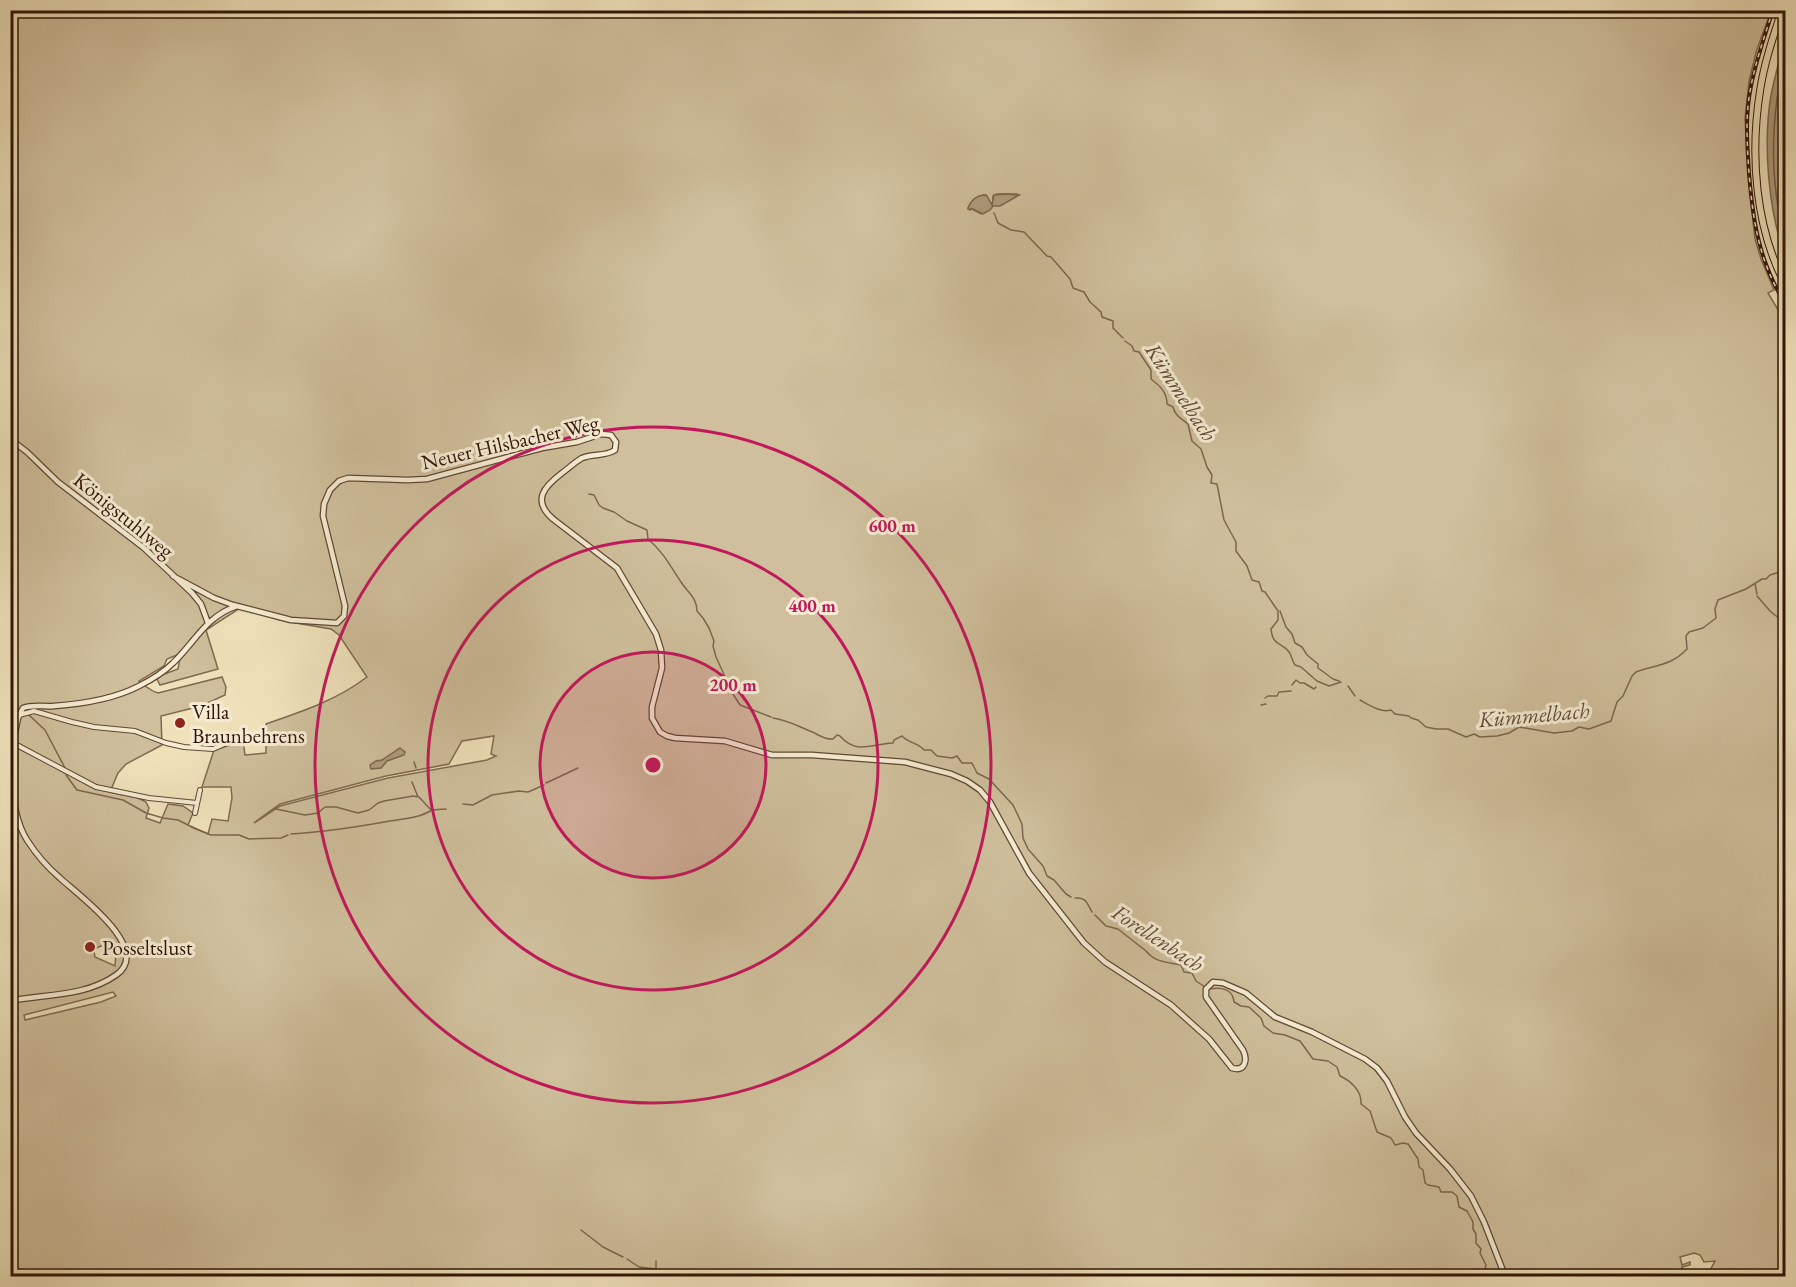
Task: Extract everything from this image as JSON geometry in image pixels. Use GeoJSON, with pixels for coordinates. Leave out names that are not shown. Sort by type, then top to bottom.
{"type":"FeatureCollection","features":[{"type":"Feature","properties":{"kind":"main road"},"geometry":{"type":"LineString","coordinates":[[1782,10],[1762,79],[1756,143],[1759,198],[1765,231],[1785,286]]}},
{"type":"Feature","properties":{"kind":"street","name":"Neuer Hilsbacher Weg"},"geometry":{"type":"LineString","coordinates":[[237,606],[296,621],[330,624],[343,619],[344,603],[323,511],[332,488],[341,480],[351,478],[425,480],[542,448],[577,442],[601,434],[611,435],[617,443],[615,450],[607,454],[587,456],[577,461],[549,483],[543,493],[542,504],[549,516],[617,568],[656,633],[661,651],[662,668],[651,713],[654,724],[660,732],[675,738],[725,741],[768,755],[812,755],[905,762],[951,774],[969,782],[990,802],[1029,873],[1084,943],[1105,962],[1172,1005],[1209,1039],[1230,1066],[1236,1069],[1242,1068],[1246,1064],[1246,1058],[1243,1050],[1207,999],[1206,989],[1213,982],[1223,983],[1246,993],[1275,1017],[1312,1032],[1365,1059],[1377,1068],[1387,1081],[1405,1117],[1416,1133],[1450,1169],[1471,1196],[1486,1226],[1504,1275]]}},
{"type":"Feature","properties":{"kind":"street","name":"Königstuhlweg"},"geometry":{"type":"LineString","coordinates":[[10,439],[24,449],[62,486],[144,548],[192,593],[201,604],[207,623]]}},
{"type":"Feature","properties":{"kind":"street"},"geometry":{"type":"LineString","coordinates":[[173,576],[214,598],[237,606]]}},
{"type":"Feature","properties":{"kind":"street"},"geometry":{"type":"LineString","coordinates":[[10,757],[18,715],[22,709],[29,706],[57,706],[86,702],[136,688],[174,663],[207,623],[237,606]]}},
{"type":"Feature","properties":{"kind":"street"},"geometry":{"type":"LineString","coordinates":[[18,715],[34,711],[72,723],[133,730],[166,743],[184,747],[213,749],[236,739]]}},
{"type":"Feature","properties":{"kind":"street"},"geometry":{"type":"LineString","coordinates":[[13,743],[96,787],[149,798],[197,803]]}},
{"type":"Feature","properties":{"kind":"street"},"geometry":{"type":"LineString","coordinates":[[10,774],[16,812],[27,839],[45,863],[113,927],[126,958],[121,971],[97,985],[68,993],[10,1001]]}},
{"type":"Feature","properties":{"kind":"street"},"geometry":{"type":"LineString","coordinates":[[195,813],[200,790]]}},
{"type":"Feature","properties":{"kind":"street"},"geometry":{"type":"LineString","coordinates":[[1494,1276],[1504,1275]]}},
{"type":"Feature","properties":{"kind":"shaded area"},"geometry":{"type":"Polygon","coordinates":[[[10,11],[1771,11],[1757,49],[1749,81],[1745,119],[1755,239],[1774,290],[1768,293],[1786,323],[1785,1276],[1707,1276],[1715,1261],[1704,1262],[1700,1255],[1694,1253],[1680,1257],[1682,1265],[1690,1262],[1690,1265],[1682,1267],[1684,1276],[1503,1276],[1495,1274],[1489,1276],[11,1276],[10,11]],[[997,194],[993,196],[993,205],[1019,195],[997,194]],[[986,195],[974,199],[968,208],[981,214],[986,195]],[[240,608],[206,630],[218,669],[160,685],[157,679],[159,676],[178,669],[180,658],[177,655],[167,659],[164,666],[139,681],[140,684],[158,693],[222,677],[226,687],[225,695],[201,706],[161,716],[162,745],[126,764],[118,773],[110,792],[146,802],[149,808],[146,818],[160,823],[168,804],[183,806],[193,813],[188,825],[208,834],[212,819],[228,821],[232,798],[231,787],[202,787],[214,750],[243,741],[245,755],[266,753],[266,724],[331,699],[367,677],[339,635],[331,629],[284,621],[240,608]],[[494,736],[462,741],[449,764],[386,776],[280,804],[254,823],[280,806],[388,778],[487,760],[496,756],[491,754],[494,736]],[[101,946],[94,951],[95,957],[115,966],[116,952],[101,946]],[[113,992],[24,1015],[25,1020],[101,1002],[116,996],[113,992]]]}},
{"type":"Feature","properties":{"kind":"water"},"geometry":{"type":"Polygon","coordinates":[[[1785,36],[1785,255],[1771,197],[1767,134],[1771,95],[1785,36]]]}},
{"type":"Feature","properties":{"kind":"water"},"geometry":{"type":"Polygon","coordinates":[[[994,195],[1019,195],[1000,206],[993,206],[983,214],[968,209],[978,197],[987,196],[992,205],[994,195]]]}},
{"type":"Feature","properties":{"kind":"water"},"geometry":{"type":"Polygon","coordinates":[[[400,748],[405,752],[404,755],[387,761],[381,768],[371,769],[370,765],[400,748]]]}},
{"type":"Feature","properties":{"kind":"waterway","name":"Kümmelbach"},"geometry":{"type":"LineString","coordinates":[[994,213],[998,223],[1011,230],[1024,232],[1047,256],[1051,257],[1070,279],[1073,288],[1084,292],[1090,302],[1101,312],[1102,317],[1113,321],[1113,328],[1123,338]]}},
{"type":"Feature","properties":{"kind":"waterway","name":"Kümmelbach"},"geometry":{"type":"LineString","coordinates":[[1125,341],[1132,346],[1134,351],[1139,352],[1151,370],[1151,379],[1166,396],[1167,404],[1173,407],[1177,415],[1188,424],[1192,441],[1201,449],[1212,475],[1211,483],[1217,484],[1224,520],[1236,542],[1236,551],[1247,566],[1252,580],[1259,582],[1262,591],[1278,611],[1278,620],[1271,629],[1275,641],[1289,652],[1295,665],[1301,667],[1317,681],[1329,686],[1341,682]]}},
{"type":"Feature","properties":{"kind":"waterway","name":"Forellenbach"},"geometry":{"type":"LineString","coordinates":[[589,494],[594,495],[603,508],[647,530],[648,539],[662,554],[683,586],[694,598],[697,611],[709,628],[714,641],[716,657],[732,692]]}},
{"type":"Feature","properties":{"kind":"waterway","name":"Kümmelbach"},"geometry":{"type":"LineString","coordinates":[[1360,700],[1379,709],[1409,716],[1426,727],[1448,729],[1466,737],[1474,734],[1480,737],[1497,736],[1519,727],[1554,733],[1572,731],[1579,727],[1589,729],[1611,721],[1617,702],[1623,696],[1636,672],[1669,662],[1681,655],[1687,649],[1686,636],[1689,632],[1703,628],[1716,618],[1715,609],[1718,600],[1746,589],[1770,575],[1786,570]]}},
{"type":"Feature","properties":{"kind":"waterway"},"geometry":{"type":"LineString","coordinates":[[1755,584],[1757,594]]}},
{"type":"Feature","properties":{"kind":"waterway"},"geometry":{"type":"LineString","coordinates":[[1757,596],[1786,624]]}},
{"type":"Feature","properties":{"kind":"waterway"},"geometry":{"type":"LineString","coordinates":[[1280,611],[1295,643],[1318,664],[1318,668],[1339,681]]}},
{"type":"Feature","properties":{"kind":"waterway"},"geometry":{"type":"LineString","coordinates":[[1292,685],[1296,680],[1314,689],[1316,687]]}},
{"type":"Feature","properties":{"kind":"waterway","name":"Kümmelbach"},"geometry":{"type":"LineString","coordinates":[[1348,686],[1355,696]]}},
{"type":"Feature","properties":{"kind":"waterway"},"geometry":{"type":"LineString","coordinates":[[1265,698],[1277,696],[1279,692],[1291,691]]}},
{"type":"Feature","properties":{"kind":"waterway","name":"Forellenbach"},"geometry":{"type":"LineString","coordinates":[[733,694],[740,705],[771,717]]}},
{"type":"Feature","properties":{"kind":"waterway"},"geometry":{"type":"LineString","coordinates":[[1261,705],[1266,704]]}},
{"type":"Feature","properties":{"kind":"waterway"},"geometry":{"type":"LineString","coordinates":[[29,715],[45,730],[65,768]]}},
{"type":"Feature","properties":{"kind":"waterway","name":"Forellenbach"},"geometry":{"type":"LineString","coordinates":[[773,718],[792,723],[827,739],[840,736],[846,742],[858,747],[893,743],[902,736],[924,750],[931,750],[937,756],[952,758],[957,756],[962,763],[972,763],[977,773],[989,779],[1013,805],[1022,824],[1023,838],[1028,849],[1043,866],[1047,876],[1071,897]]}},
{"type":"Feature","properties":{"kind":"waterway"},"geometry":{"type":"LineString","coordinates":[[414,762],[416,768]]}},
{"type":"Feature","properties":{"kind":"waterway"},"geometry":{"type":"LineString","coordinates":[[546,783],[578,768]]}},
{"type":"Feature","properties":{"kind":"waterway"},"geometry":{"type":"LineString","coordinates":[[66,775],[77,790],[123,800],[146,813],[178,820],[188,825]]}},
{"type":"Feature","properties":{"kind":"waterway"},"geometry":{"type":"LineString","coordinates":[[412,782],[418,797]]}},
{"type":"Feature","properties":{"kind":"waterway"},"geometry":{"type":"LineString","coordinates":[[463,804],[473,805],[492,795],[528,792],[544,785]]}},
{"type":"Feature","properties":{"kind":"waterway"},"geometry":{"type":"LineString","coordinates":[[276,809],[305,815],[318,813],[325,807],[336,807],[358,813],[369,810],[384,801],[413,796],[419,797],[431,810],[446,809]]}},
{"type":"Feature","properties":{"kind":"waterway"},"geometry":{"type":"LineString","coordinates":[[291,834],[406,819],[432,810]]}},
{"type":"Feature","properties":{"kind":"waterway"},"geometry":{"type":"LineString","coordinates":[[191,827],[211,835],[239,835],[249,839],[281,838],[288,835]]}},
{"type":"Feature","properties":{"kind":"waterway","name":"Forellenbach"},"geometry":{"type":"LineString","coordinates":[[1075,898],[1084,900],[1092,912]]}},
{"type":"Feature","properties":{"kind":"waterway","name":"Forellenbach"},"geometry":{"type":"LineString","coordinates":[[1095,915],[1106,926],[1118,929],[1154,958],[1181,965],[1184,972],[1192,973],[1196,981],[1205,987]]}},
{"type":"Feature","properties":{"kind":"waterway","name":"Forellenbach"},"geometry":{"type":"LineString","coordinates":[[1209,989],[1218,988],[1229,992],[1234,1002],[1249,1007],[1261,1018],[1264,1026],[1273,1033],[1300,1041],[1313,1059],[1328,1061],[1337,1067],[1340,1076],[1358,1091],[1361,1104],[1370,1111],[1377,1132],[1391,1138],[1395,1145],[1408,1144],[1418,1159],[1419,1167],[1423,1170],[1425,1183],[1439,1187],[1441,1192],[1452,1192],[1457,1196],[1459,1207],[1467,1211],[1473,1222],[1476,1243],[1481,1249],[1480,1253],[1490,1276]]}},
{"type":"Feature","properties":{"kind":"waterway"},"geometry":{"type":"LineString","coordinates":[[581,1230],[603,1247],[623,1257]]}},
{"type":"Feature","properties":{"kind":"waterway"},"geometry":{"type":"LineString","coordinates":[[627,1259],[639,1267],[656,1269],[669,1276]]}},
{"type":"Feature","properties":{"kind":"waterway"},"geometry":{"type":"LineString","coordinates":[[656,1261],[656,1268]]}},
{"type":"Feature","properties":{"kind":"railway"},"geometry":{"type":"LineString","coordinates":[[1773,10],[1758,57],[1749,97],[1748,151],[1755,225],[1769,273],[1786,305]]}},
{"type":"Feature","properties":{"kind":"place","name":"Villa Braunbehrens"},"geometry":{"type":"Point","coordinates":[180,723]}},
{"type":"Feature","properties":{"kind":"place","name":"Posseltslust"},"geometry":{"type":"Point","coordinates":[90,947]}}]}
